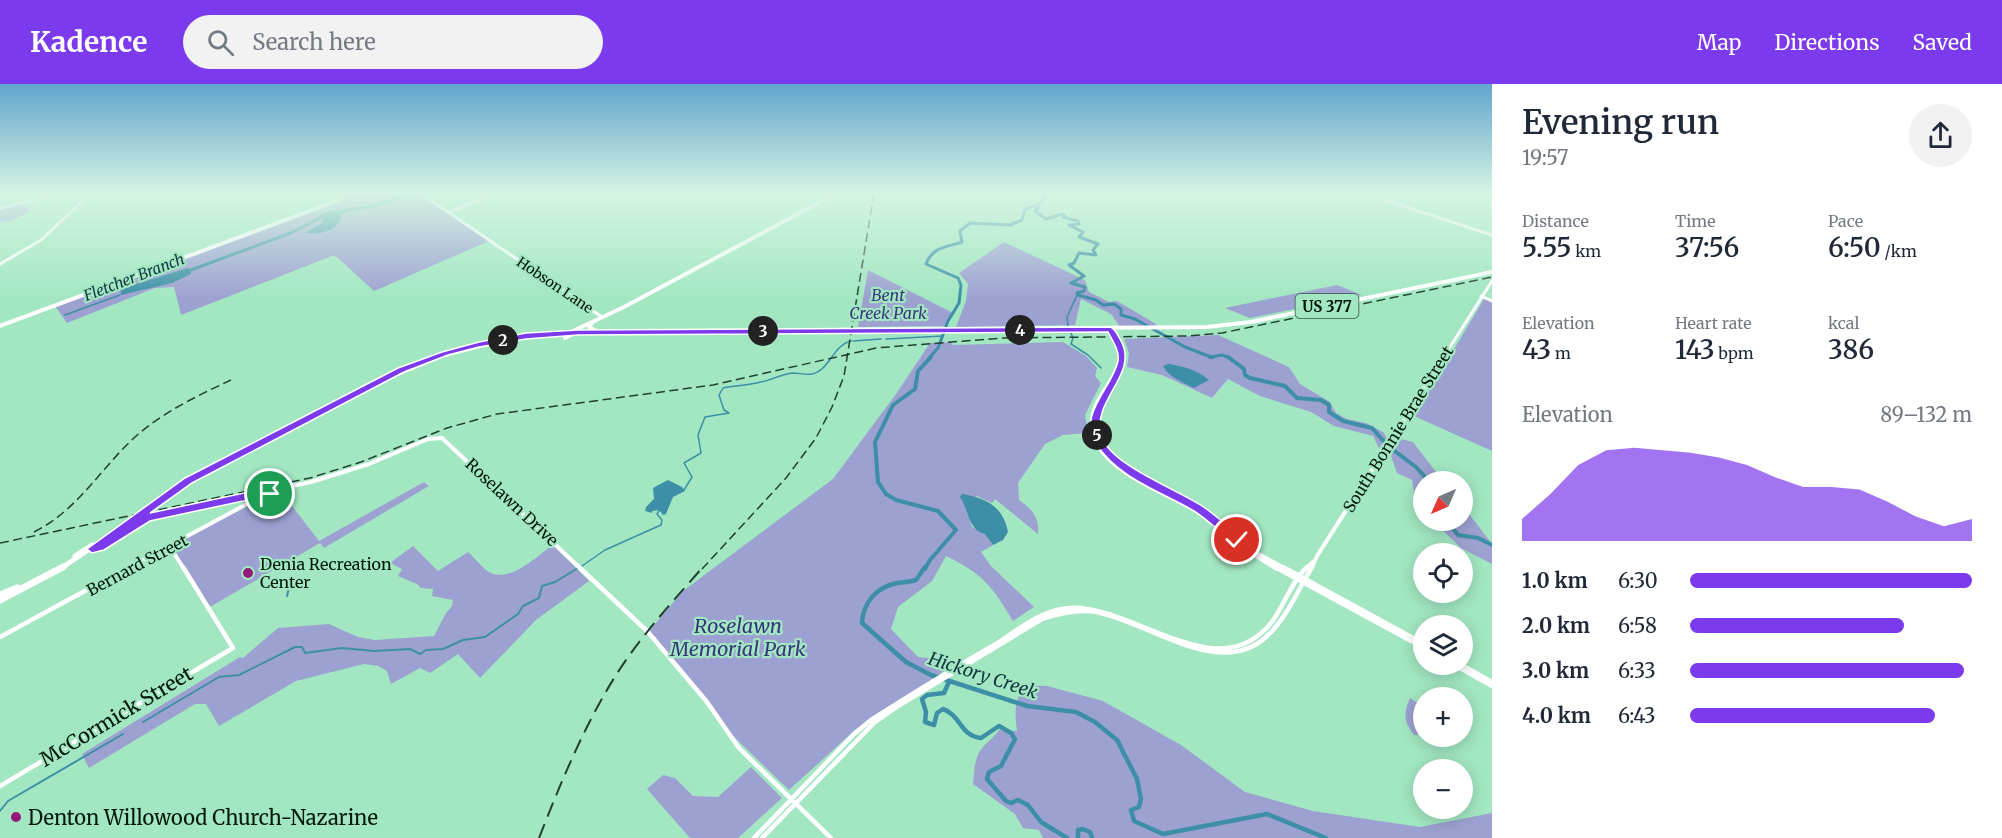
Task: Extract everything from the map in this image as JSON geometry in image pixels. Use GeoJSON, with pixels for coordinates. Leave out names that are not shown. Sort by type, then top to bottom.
{"type":"FeatureCollection","features":[{"type":"Feature","properties":{"kind":"main road"},"geometry":{"type":"LineString","coordinates":[[0,325],[260,228]]}},
{"type":"Feature","properties":{"kind":"main road"},"geometry":{"type":"LineString","coordinates":[[556,333],[563,339],[770,228]]}},
{"type":"Feature","properties":{"kind":"main road","name":"US 377"},"geometry":{"type":"LineString","coordinates":[[0,597],[45,577],[92,549],[188,481],[366,385],[445,354],[515,338],[574,332],[1194,328],[1244,323],[1491,273]]}},
{"type":"Feature","properties":{"kind":"main road"},"geometry":{"type":"LineString","coordinates":[[574,332],[585,323],[602,317]]}},
{"type":"Feature","properties":{"kind":"main road"},"geometry":{"type":"LineString","coordinates":[[592,323],[589,327],[596,331]]}},
{"type":"Feature","properties":{"kind":"main road","name":"US 377"},"geometry":{"type":"LineString","coordinates":[[45,577],[185,479],[407,364],[458,347],[514,335],[596,331],[719,331]]}},
{"type":"Feature","properties":{"kind":"main road"},"geometry":{"type":"LineString","coordinates":[[246,450],[269,434]]}},
{"type":"Feature","properties":{"kind":"main road"},"geometry":{"type":"LineString","coordinates":[[165,496],[165,493],[185,479]]}},
{"type":"Feature","properties":{"kind":"main road"},"geometry":{"type":"LineString","coordinates":[[143,512],[156,499]]}},
{"type":"Feature","properties":{"kind":"street"},"geometry":{"type":"LineString","coordinates":[[0,264],[41,240],[53,228]]}},
{"type":"Feature","properties":{"kind":"street","name":"Hobson Lane"},"geometry":{"type":"LineString","coordinates":[[472,228],[602,317]]}},
{"type":"Feature","properties":{"kind":"street"},"geometry":{"type":"LineString","coordinates":[[1471,228],[1492,235]]}},
{"type":"Feature","properties":{"kind":"street","name":"South Bonnie Brae Street"},"geometry":{"type":"LineString","coordinates":[[754,838],[881,716],[1037,620],[1067,608],[1101,609],[1189,644],[1212,648],[1238,646],[1258,638],[1267,630],[1301,579],[1314,566],[1314,561],[1492,281]]}},
{"type":"Feature","properties":{"kind":"street"},"geometry":{"type":"LineString","coordinates":[[1481,296],[1492,301]]}},
{"type":"Feature","properties":{"kind":"street"},"geometry":{"type":"LineString","coordinates":[[1109,329],[1119,350],[1120,359],[1094,410],[1092,420],[1095,439],[1103,453],[1125,471],[1205,516],[1242,547],[1413,640]]}},
{"type":"Feature","properties":{"kind":"street","name":"Roselawn Drive"},"geometry":{"type":"LineString","coordinates":[[92,549],[100,547],[148,518],[338,475],[428,439],[442,438],[584,569],[651,635],[706,702],[736,745],[831,838]]}},
{"type":"Feature","properties":{"kind":"street","name":"Bernard Street"},"geometry":{"type":"LineString","coordinates":[[0,637],[272,491]]}},
{"type":"Feature","properties":{"kind":"street","name":"McCormick Street"},"geometry":{"type":"LineString","coordinates":[[0,786],[233,648],[170,547]]}},
{"type":"Feature","properties":{"kind":"street"},"geometry":{"type":"LineString","coordinates":[[1473,672],[1492,684]]}},
{"type":"Feature","properties":{"kind":"street"},"geometry":{"type":"LineString","coordinates":[[1473,674],[1492,684]]}},
{"type":"Feature","properties":{"kind":"street","name":"South Bonnie Brae Street"},"geometry":{"type":"LineString","coordinates":[[762,838],[793,801]]}},
{"type":"Feature","properties":{"kind":"green space"},"geometry":{"type":"Polygon","coordinates":[[[264,228],[470,228],[489,241],[374,291],[337,257],[332,256],[181,315],[174,287],[155,288],[67,323],[55,306],[264,228]]]}},
{"type":"Feature","properties":{"kind":"green space"},"geometry":{"type":"Polygon","coordinates":[[[1004,242],[1085,280],[1089,292],[1109,302],[1117,301],[1156,324],[1157,327],[1120,327],[1111,314],[1081,299],[1075,325],[956,327],[966,301],[968,284],[959,273],[1004,242]]]}},
{"type":"Feature","properties":{"kind":"green space","name":"Bent Creek Park"},"geometry":{"type":"Polygon","coordinates":[[[868,270],[953,313],[945,326],[858,327],[868,270]]]}},
{"type":"Feature","properties":{"kind":"green space"},"geometry":{"type":"Polygon","coordinates":[[[1337,285],[1362,295],[1250,318],[1225,308],[1337,285]]]}},
{"type":"Feature","properties":{"kind":"green space"},"geometry":{"type":"Polygon","coordinates":[[[1484,299],[1492,302],[1492,451],[1414,416],[1484,299]]]}},
{"type":"Feature","properties":{"kind":"green space"},"geometry":{"type":"Polygon","coordinates":[[[1218,335],[1289,367],[1300,384],[1330,402],[1336,413],[1347,419],[1366,423],[1383,432],[1387,438],[1379,448],[1373,436],[1334,426],[1311,412],[1260,396],[1228,379],[1212,398],[1162,375],[1127,367],[1129,353],[1124,339],[1218,335]]]}},
{"type":"Feature","properties":{"kind":"green space","name":"Roselawn Memorial Park"},"geometry":{"type":"Polygon","coordinates":[[[951,342],[953,345],[1063,342],[1086,356],[1097,368],[1095,376],[1101,383],[1085,415],[1088,433],[1063,435],[1045,444],[1018,483],[1019,500],[1034,514],[1038,523],[1038,534],[995,499],[992,503],[977,496],[966,505],[972,527],[985,533],[993,545],[981,552],[991,566],[1034,607],[1013,621],[986,582],[946,556],[932,581],[898,607],[891,629],[918,657],[957,661],[931,681],[855,730],[789,790],[732,735],[648,632],[683,591],[833,479],[896,394],[930,343],[951,342]]]}},
{"type":"Feature","properties":{"kind":"green space"},"geometry":{"type":"Polygon","coordinates":[[[1401,439],[1413,442],[1435,471],[1413,471],[1413,486],[1412,480],[1397,473],[1391,456],[1393,444],[1401,439]]]}},
{"type":"Feature","properties":{"kind":"green space"},"geometry":{"type":"Polygon","coordinates":[[[424,482],[429,486],[324,548],[320,543],[208,608],[170,547],[279,489],[319,541],[424,482]]]}},
{"type":"Feature","properties":{"kind":"green space"},"geometry":{"type":"Polygon","coordinates":[[[1473,519],[1492,544],[1492,564],[1473,554],[1473,543],[1456,543],[1443,531],[1473,531],[1473,519]]]}},
{"type":"Feature","properties":{"kind":"green space"},"geometry":{"type":"Polygon","coordinates":[[[553,545],[589,581],[536,620],[480,678],[458,654],[430,673],[420,668],[391,684],[387,671],[378,666],[364,664],[296,681],[219,726],[206,704],[195,704],[89,768],[82,754],[240,657],[243,658],[278,628],[329,624],[358,637],[375,640],[434,636],[452,606],[453,600],[432,596],[433,589],[421,588],[398,576],[402,569],[390,563],[413,546],[438,571],[468,552],[486,570],[497,575],[523,567],[553,545]]]}},
{"type":"Feature","properties":{"kind":"green space"},"geometry":{"type":"Polygon","coordinates":[[[1027,685],[1047,686],[1103,701],[1181,745],[1245,792],[1313,811],[1420,827],[1473,819],[1473,817],[1492,813],[1492,838],[1043,838],[1039,830],[1023,828],[1015,814],[973,784],[975,763],[982,748],[999,730],[1017,731],[1017,701],[1027,685]]]}},
{"type":"Feature","properties":{"kind":"green space"},"geometry":{"type":"Polygon","coordinates":[[[1410,698],[1413,700],[1413,734],[1406,722],[1406,709],[1410,698]]]}},
{"type":"Feature","properties":{"kind":"green space"},"geometry":{"type":"Polygon","coordinates":[[[751,767],[782,798],[738,838],[690,838],[647,789],[663,775],[675,778],[693,796],[718,797],[751,767]]]}},
{"type":"Feature","properties":{"kind":"shaded area"},"geometry":{"type":"Polygon","coordinates":[[[313,228],[333,228],[323,232],[305,233],[313,228]]]}},
{"type":"Feature","properties":{"kind":"shaded area"},"geometry":{"type":"Polygon","coordinates":[[[188,268],[191,274],[172,283],[121,295],[121,290],[130,286],[188,268]]]}},
{"type":"Feature","properties":{"kind":"shaded area"},"geometry":{"type":"Polygon","coordinates":[[[1168,364],[1190,369],[1209,380],[1194,388],[1169,374],[1163,366],[1168,364]]]}},
{"type":"Feature","properties":{"kind":"shaded area"},"geometry":{"type":"Polygon","coordinates":[[[668,480],[685,491],[673,497],[666,514],[663,515],[659,510],[652,511],[652,513],[645,511],[654,499],[653,488],[668,480]]]}},
{"type":"Feature","properties":{"kind":"shaded area"},"geometry":{"type":"Polygon","coordinates":[[[962,494],[986,501],[998,510],[1006,523],[1008,532],[1003,540],[993,545],[985,534],[975,528],[960,497],[962,494]]]}},
{"type":"Feature","properties":{"kind":"waterway","name":"Fletcher Branch"},"geometry":{"type":"LineString","coordinates":[[191,270],[300,228]]}},
{"type":"Feature","properties":{"kind":"waterway","name":"Hickory Creek"},"geometry":{"type":"LineString","coordinates":[[929,358],[938,348],[948,321],[959,303],[961,285],[958,278],[926,264],[936,251],[962,242],[960,231],[964,228]]}},
{"type":"Feature","properties":{"kind":"waterway"},"geometry":{"type":"LineString","coordinates":[[1075,228],[1083,232],[1079,237],[1098,244],[1093,250],[1096,255],[1079,253],[1074,263],[1069,265],[1084,276],[1071,283],[1085,287],[1084,291],[1077,293],[1078,295],[1096,300],[1103,305],[1114,304],[1121,309],[1121,315],[1135,319],[1185,347],[1211,357]]}},
{"type":"Feature","properties":{"kind":"waterway","name":"Fletcher Branch"},"geometry":{"type":"LineString","coordinates":[[65,315],[120,295]]}},
{"type":"Feature","properties":{"kind":"waterway"},"geometry":{"type":"LineString","coordinates":[[1068,326],[1067,317],[1077,295]]}},
{"type":"Feature","properties":{"kind":"waterway"},"geometry":{"type":"LineString","coordinates":[[1070,331],[1073,338],[1071,344],[1088,355],[1101,368]]}},
{"type":"Feature","properties":{"kind":"waterway"},"geometry":{"type":"LineString","coordinates":[[886,339],[943,336]]}},
{"type":"Feature","properties":{"kind":"waterway"},"geometry":{"type":"LineString","coordinates":[[853,341],[881,339]]}},
{"type":"Feature","properties":{"kind":"waterway"},"geometry":{"type":"LineString","coordinates":[[684,490],[692,477],[684,463],[701,453],[698,435],[705,417],[729,413],[724,410],[719,395],[723,388],[756,383],[793,373],[818,372],[840,347],[851,341]]}},
{"type":"Feature","properties":{"kind":"waterway"},"geometry":{"type":"LineString","coordinates":[[1211,357],[1222,355],[1229,358]]}},
{"type":"Feature","properties":{"kind":"waterway","name":"Hickory Creek"},"geometry":{"type":"LineString","coordinates":[[925,569],[956,530],[938,511],[896,500],[886,494],[878,482],[875,442],[893,405],[915,389],[918,371],[931,357]]}},
{"type":"Feature","properties":{"kind":"waterway"},"geometry":{"type":"LineString","coordinates":[[1229,358],[1244,369],[1245,375],[1250,378],[1285,386],[1297,398],[1321,400],[1329,405],[1329,412],[1343,421],[1372,428],[1388,446],[1420,471]]}},
{"type":"Feature","properties":{"kind":"waterway"},"geometry":{"type":"LineString","coordinates":[[582,566],[605,550],[661,525],[662,520],[657,514],[660,509]]}},
{"type":"Feature","properties":{"kind":"waterway"},"geometry":{"type":"LineString","coordinates":[[1455,531],[1458,535],[1478,538],[1492,545]]}},
{"type":"Feature","properties":{"kind":"waterway","name":"Hickory Creek"},"geometry":{"type":"LineString","coordinates":[[925,567],[916,580],[890,585],[877,592],[865,608],[862,623],[906,662],[931,675],[1027,706],[1076,712],[1095,722],[1117,740],[1137,779],[1141,799],[1139,807],[1131,810],[1134,821],[1163,834],[1267,814],[1326,838]]}},
{"type":"Feature","properties":{"kind":"waterway"},"geometry":{"type":"LineString","coordinates":[[143,722],[219,677],[239,675],[295,647],[302,647],[305,653],[342,648],[374,651],[410,649],[420,654],[426,650],[443,649],[463,640],[485,637],[518,614],[523,606],[539,598],[542,586],[555,582],[578,568]]}},
{"type":"Feature","properties":{"kind":"waterway"},"geometry":{"type":"LineString","coordinates":[[287,596],[290,584]]}},
{"type":"Feature","properties":{"kind":"waterway"},"geometry":{"type":"LineString","coordinates":[[949,682],[944,693],[927,695],[922,699],[926,712],[925,722],[934,725],[937,713],[943,709],[954,716],[964,730],[974,736],[981,738],[999,726],[1011,733],[1015,739],[1001,766],[989,772],[987,779],[1006,801],[1011,803],[1018,800],[1028,805],[1041,822],[1067,838]]}},
{"type":"Feature","properties":{"kind":"waterway"},"geometry":{"type":"LineString","coordinates":[[0,811],[8,801],[123,734]]}},
{"type":"Feature","properties":{"kind":"waterway"},"geometry":{"type":"LineString","coordinates":[[1078,838],[1078,830],[1083,829],[1090,832],[1092,838]]}},
{"type":"Feature","properties":{"kind":"railway"},"geometry":{"type":"LineString","coordinates":[[848,354],[868,228]]}},
{"type":"Feature","properties":{"kind":"railway"},"geometry":{"type":"LineString","coordinates":[[848,354],[876,348],[1003,338],[1188,336],[1222,333],[1492,277]]}},
{"type":"Feature","properties":{"kind":"railway"},"geometry":{"type":"LineString","coordinates":[[0,543],[310,478],[361,462],[447,428],[497,414],[713,385],[848,354]]}},
{"type":"Feature","properties":{"kind":"railway"},"geometry":{"type":"LineString","coordinates":[[702,569],[786,478],[816,438],[832,407],[844,376],[848,354]]}},
{"type":"Feature","properties":{"kind":"railway"},"geometry":{"type":"LineString","coordinates":[[34,532],[50,523],[76,501],[122,449],[146,428],[181,405],[231,380]]}},
{"type":"Feature","properties":{"kind":"railway"},"geometry":{"type":"LineString","coordinates":[[539,838],[583,734],[604,694],[646,633],[703,567]]}},
{"type":"Feature","properties":{"kind":"place","name":"Denia Recreation Center"},"geometry":{"type":"Point","coordinates":[248,573]}},
{"type":"Feature","properties":{"kind":"place","name":"Denton Willowood Church-Nazarine"},"geometry":{"type":"Point","coordinates":[16,817]}},
{"type":"Feature","properties":{"kind":"route"},"geometry":{"type":"LineString","coordinates":[[270,494],[272,491],[148,518],[100,547],[92,549],[188,481],[336,402],[382,378],[423,361],[479,345],[512,338],[556,333],[1111,329],[1121,349],[1123,361],[1096,416],[1095,428],[1100,444],[1123,467],[1201,510],[1237,540]]}}]}
